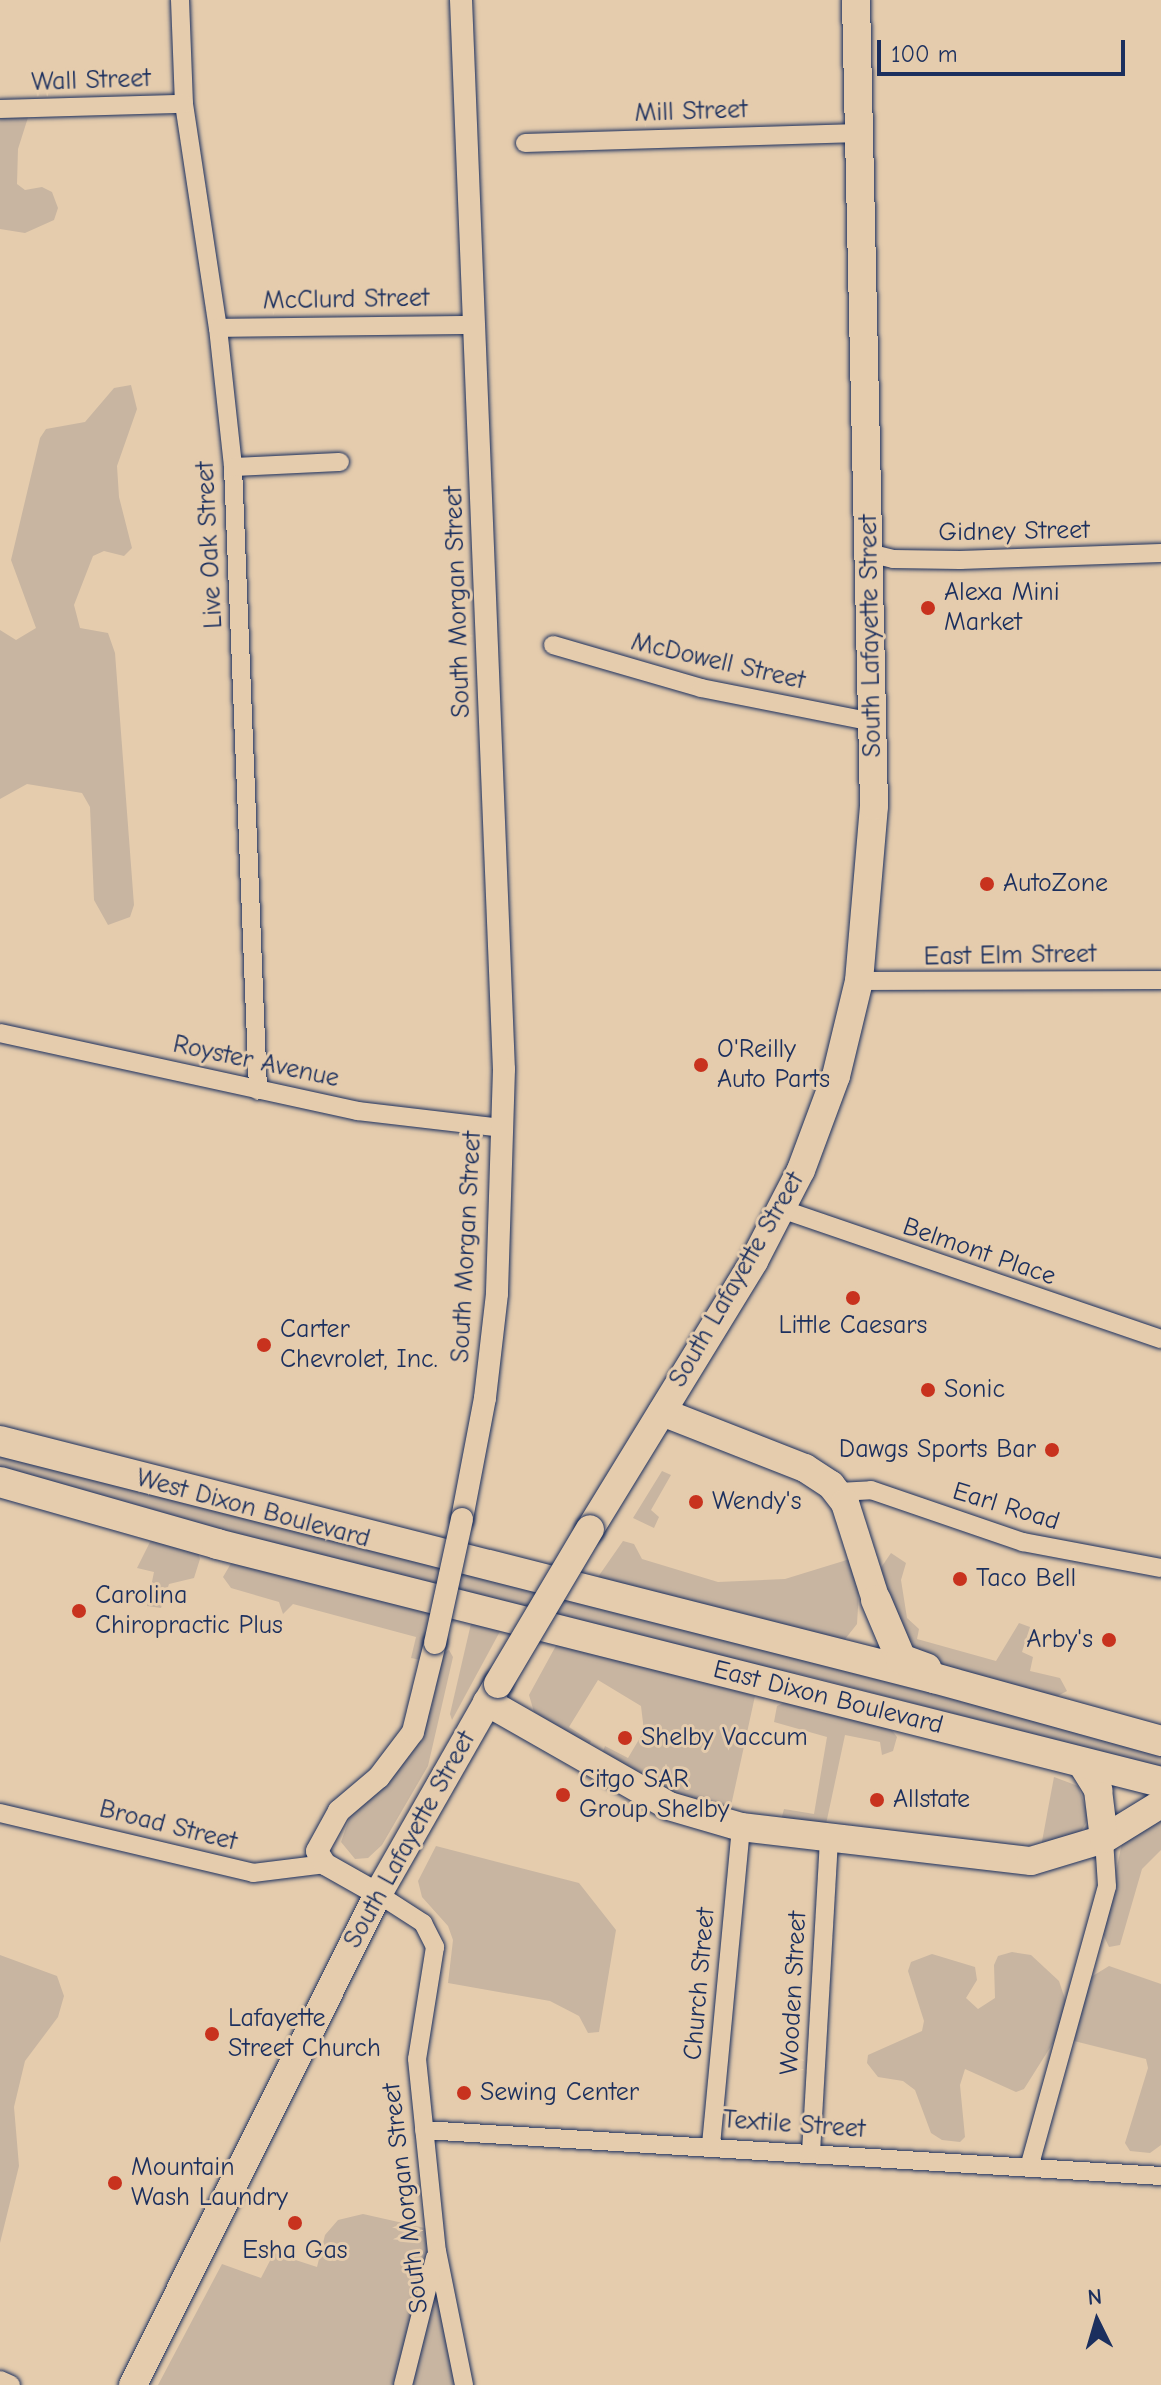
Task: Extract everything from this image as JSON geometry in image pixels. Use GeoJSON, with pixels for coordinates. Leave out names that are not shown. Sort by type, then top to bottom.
{"type":"FeatureCollection","features":[{"type":"Feature","properties":{"kind":"highway","name":"West Dixon Boulevard"},"geometry":{"type":"LineString","coordinates":[[0,1441],[506,1574]]}},
{"type":"Feature","properties":{"kind":"highway","name":"West Dixon Boulevard"},"geometry":{"type":"LineString","coordinates":[[0,1482],[495,1614]]}},
{"type":"Feature","properties":{"kind":"highway","name":"East Dixon Boulevard"},"geometry":{"type":"LineString","coordinates":[[506,1574],[1158,1735]]}},
{"type":"Feature","properties":{"kind":"highway"},"geometry":{"type":"LineString","coordinates":[[848,1657],[871,1624],[876,1600]]}},
{"type":"Feature","properties":{"kind":"highway"},"geometry":{"type":"LineString","coordinates":[[876,1600],[901,1659],[928,1669],[934,1678]]}},
{"type":"Feature","properties":{"kind":"highway","name":"East Dixon Boulevard"},"geometry":{"type":"LineString","coordinates":[[495,1614],[1161,1782]]}},
{"type":"Feature","properties":{"kind":"main road","name":"South Lafayette Street"},"geometry":{"type":"LineString","coordinates":[[133,2385],[378,1894],[492,1693],[781,1209],[818,1127],[859,981],[872,859],[869,553],[856,0]]}},
{"type":"Feature","properties":{"kind":"main road"},"geometry":{"type":"LineString","coordinates":[[662,1412],[805,1468],[838,1492],[876,1600]]}},
{"type":"Feature","properties":{"kind":"main road"},"geometry":{"type":"LineString","coordinates":[[492,1693],[669,1806],[741,1827],[1018,1861],[1064,1855],[1104,1839],[1161,1804]]}},
{"type":"Feature","properties":{"kind":"main road"},"geometry":{"type":"LineString","coordinates":[[1082,1764],[1098,1790],[1104,1839]]}},
{"type":"Feature","properties":{"kind":"street","name":"Live Oak Street"},"geometry":{"type":"LineString","coordinates":[[180,0],[184,104],[218,328],[233,467],[258,1090]]}},
{"type":"Feature","properties":{"kind":"street","name":"South Morgan Street"},"geometry":{"type":"LineString","coordinates":[[461,0],[503,1128],[497,1294],[462,1519],[413,1732],[386,1768],[330,1825],[317,1851],[325,1864],[423,1923],[435,1947],[436,1969],[417,2043],[437,2251],[464,2385]]}},
{"type":"Feature","properties":{"kind":"street","name":"Wall Street"},"geometry":{"type":"LineString","coordinates":[[0,109],[184,104]]}},
{"type":"Feature","properties":{"kind":"street","name":"Mill Street"},"geometry":{"type":"LineString","coordinates":[[525,143],[859,133]]}},
{"type":"Feature","properties":{"kind":"street","name":"McClurd Street"},"geometry":{"type":"LineString","coordinates":[[218,328],[475,325]]}},
{"type":"Feature","properties":{"kind":"street"},"geometry":{"type":"LineString","coordinates":[[233,467],[340,462]]}},
{"type":"Feature","properties":{"kind":"street","name":"Gidney Street"},"geometry":{"type":"LineString","coordinates":[[869,553],[893,559],[960,560],[1161,553]]}},
{"type":"Feature","properties":{"kind":"street","name":"McDowell Street"},"geometry":{"type":"LineString","coordinates":[[553,645],[701,688],[872,722]]}},
{"type":"Feature","properties":{"kind":"street","name":"East Elm Street"},"geometry":{"type":"LineString","coordinates":[[859,981],[1161,980]]}},
{"type":"Feature","properties":{"kind":"street","name":"Royster Avenue"},"geometry":{"type":"LineString","coordinates":[[0,1033],[358,1111],[503,1128]]}},
{"type":"Feature","properties":{"kind":"street","name":"Belmont Place"},"geometry":{"type":"LineString","coordinates":[[781,1209],[1161,1339]]}},
{"type":"Feature","properties":{"kind":"street","name":"Earl Road"},"geometry":{"type":"LineString","coordinates":[[838,1492],[871,1490],[1023,1542],[1161,1568]]}},
{"type":"Feature","properties":{"kind":"street","name":"Broad Street"},"geometry":{"type":"LineString","coordinates":[[0,1813],[127,1840],[219,1868],[272,1874],[325,1864]]}},
{"type":"Feature","properties":{"kind":"street","name":"Church Street"},"geometry":{"type":"LineString","coordinates":[[711,2145],[741,1827]]}},
{"type":"Feature","properties":{"kind":"street","name":"Wooden Street"},"geometry":{"type":"LineString","coordinates":[[811,2152],[829,1838]]}},
{"type":"Feature","properties":{"kind":"street"},"geometry":{"type":"LineString","coordinates":[[1030,2164],[1107,1886],[1104,1839]]}},
{"type":"Feature","properties":{"kind":"street","name":"Textile Street"},"geometry":{"type":"LineString","coordinates":[[424,2130],[1030,2164],[1161,2176]]}},
{"type":"Feature","properties":{"kind":"street"},"geometry":{"type":"LineString","coordinates":[[403,2385],[437,2251]]}},
{"type":"Feature","properties":{"kind":"street"},"geometry":{"type":"LineString","coordinates":[[0,2380],[11,2385]]}},
{"type":"Feature","properties":{"kind":"shaded area"},"geometry":{"type":"Polygon","coordinates":[[[31,108],[18,149],[17,184],[25,190],[42,187],[52,192],[58,208],[54,220],[25,233],[0,229],[0,109],[31,108]]]}},
{"type":"Feature","properties":{"kind":"shaded area"},"geometry":{"type":"Polygon","coordinates":[[[131,385],[137,409],[117,466],[119,497],[132,548],[124,556],[104,551],[93,556],[74,605],[80,628],[108,633],[115,653],[134,905],[130,917],[108,925],[94,900],[90,807],[82,793],[27,784],[0,799],[0,630],[16,640],[36,628],[11,560],[40,438],[46,429],[85,422],[114,388],[131,385]]]}},
{"type":"Feature","properties":{"kind":"shaded area"},"geometry":{"type":"Polygon","coordinates":[[[0,1452],[1161,1753],[1161,1767],[800,1674],[682,1652],[0,1473],[0,1452]]]}},
{"type":"Feature","properties":{"kind":"shaded area"},"geometry":{"type":"Polygon","coordinates":[[[662,1471],[671,1475],[651,1510],[659,1517],[654,1528],[633,1518],[662,1471]]]}},
{"type":"Feature","properties":{"kind":"shaded area"},"geometry":{"type":"Polygon","coordinates":[[[151,1540],[198,1552],[200,1559],[194,1578],[169,1584],[161,1608],[147,1606],[154,1572],[137,1568],[151,1540]]]}},
{"type":"Feature","properties":{"kind":"shaded area"},"geometry":{"type":"Polygon","coordinates":[[[623,1541],[634,1544],[642,1559],[718,1582],[785,1579],[850,1559],[859,1590],[857,1624],[842,1643],[591,1587],[623,1541]]]}},
{"type":"Feature","properties":{"kind":"shaded area"},"geometry":{"type":"Polygon","coordinates":[[[891,1553],[906,1563],[901,1580],[907,1618],[919,1629],[917,1639],[996,1661],[1019,1623],[1030,1627],[1022,1652],[1033,1657],[1030,1671],[1060,1678],[1067,1691],[1054,1698],[1031,1697],[907,1653],[880,1569],[891,1553]]]}},
{"type":"Feature","properties":{"kind":"shaded area"},"geometry":{"type":"Polygon","coordinates":[[[233,1560],[433,1608],[421,1660],[411,1658],[416,1637],[293,1604],[283,1614],[279,1602],[231,1588],[223,1577],[233,1560]]]}},
{"type":"Feature","properties":{"kind":"shaded area"},"geometry":{"type":"Polygon","coordinates":[[[473,1615],[504,1624],[452,1720],[450,1714],[473,1615]]]}},
{"type":"Feature","properties":{"kind":"shaded area"},"geometry":{"type":"Polygon","coordinates":[[[558,1642],[755,1696],[729,1815],[697,1809],[602,1754],[605,1746],[628,1758],[644,1731],[641,1706],[598,1680],[569,1727],[591,1741],[589,1745],[534,1712],[529,1695],[558,1642]]]}},
{"type":"Feature","properties":{"kind":"shaded area"},"geometry":{"type":"Polygon","coordinates":[[[449,1650],[453,1657],[428,1766],[382,1845],[368,1858],[355,1859],[341,1842],[351,1814],[415,1748],[431,1709],[443,1654],[449,1650]]]}},
{"type":"Feature","properties":{"kind":"shaded area"},"geometry":{"type":"Polygon","coordinates":[[[788,1701],[891,1729],[897,1737],[893,1751],[882,1755],[880,1742],[845,1735],[825,1829],[780,1824],[784,1809],[814,1814],[827,1737],[774,1722],[777,1706],[788,1701]]]}},
{"type":"Feature","properties":{"kind":"shaded area"},"geometry":{"type":"Polygon","coordinates":[[[1054,1777],[1078,1786],[1089,1817],[1077,1839],[1040,1852],[1054,1777]]]}},
{"type":"Feature","properties":{"kind":"shaded area"},"geometry":{"type":"Polygon","coordinates":[[[1161,1816],[1161,1850],[1142,1869],[1120,1945],[1109,1947],[1103,1934],[1123,1838],[1161,1816]]]}},
{"type":"Feature","properties":{"kind":"shaded area"},"geometry":{"type":"Polygon","coordinates":[[[436,1846],[579,1883],[616,1930],[599,2032],[588,2033],[579,2016],[550,2001],[448,1983],[453,1940],[448,1926],[422,1897],[418,1881],[436,1846]]]}},
{"type":"Feature","properties":{"kind":"shaded area"},"geometry":{"type":"Polygon","coordinates":[[[1012,1952],[1031,1955],[1059,1981],[1066,2002],[1063,2027],[1024,2089],[1016,2092],[965,2069],[960,2085],[965,2137],[960,2142],[942,2140],[931,2133],[915,2090],[903,2081],[878,2077],[867,2063],[868,2055],[922,2031],[924,2021],[908,1971],[911,1962],[932,1954],[975,1967],[977,1980],[966,1998],[978,2009],[995,1998],[994,1965],[998,1956],[1012,1952]]]}},
{"type":"Feature","properties":{"kind":"shaded area"},"geometry":{"type":"Polygon","coordinates":[[[0,1955],[57,1976],[64,1996],[58,2017],[25,2061],[14,2107],[19,2166],[0,2243],[0,1955]]]}},
{"type":"Feature","properties":{"kind":"shaded area"},"geometry":{"type":"Polygon","coordinates":[[[1109,1966],[1161,1984],[1161,2145],[1150,2153],[1130,2151],[1125,2143],[1148,2068],[1146,2059],[1074,2041],[1091,1977],[1109,1966]]]}},
{"type":"Feature","properties":{"kind":"shaded area"},"geometry":{"type":"Polygon","coordinates":[[[363,2214],[434,2230],[464,2385],[158,2385],[222,2264],[261,2278],[274,2253],[317,2267],[325,2235],[338,2220],[363,2214]]]}},
{"type":"Feature","properties":{"kind":"place","name":"Alexa Mini Market"},"geometry":{"type":"Point","coordinates":[928,608]}},
{"type":"Feature","properties":{"kind":"place","name":"AutoZone"},"geometry":{"type":"Point","coordinates":[987,884]}},
{"type":"Feature","properties":{"kind":"place","name":"O'Reilly Auto Parts"},"geometry":{"type":"Point","coordinates":[701,1065]}},
{"type":"Feature","properties":{"kind":"place","name":"Little Caesars"},"geometry":{"type":"Point","coordinates":[853,1298]}},
{"type":"Feature","properties":{"kind":"place","name":"Carter Chevrolet, Inc."},"geometry":{"type":"Point","coordinates":[264,1345]}},
{"type":"Feature","properties":{"kind":"place","name":"Sonic"},"geometry":{"type":"Point","coordinates":[928,1390]}},
{"type":"Feature","properties":{"kind":"place","name":"Dawgs Sports Bar"},"geometry":{"type":"Point","coordinates":[1052,1450]}},
{"type":"Feature","properties":{"kind":"place","name":"Wendy's"},"geometry":{"type":"Point","coordinates":[696,1502]}},
{"type":"Feature","properties":{"kind":"place","name":"Taco Bell"},"geometry":{"type":"Point","coordinates":[960,1579]}},
{"type":"Feature","properties":{"kind":"place","name":"Carolina Chiropractic Plus"},"geometry":{"type":"Point","coordinates":[79,1611]}},
{"type":"Feature","properties":{"kind":"place","name":"Arby's"},"geometry":{"type":"Point","coordinates":[1109,1640]}},
{"type":"Feature","properties":{"kind":"place","name":"Shelby Vaccum"},"geometry":{"type":"Point","coordinates":[625,1738]}},
{"type":"Feature","properties":{"kind":"place","name":"Citgo SAR Group Shelby"},"geometry":{"type":"Point","coordinates":[563,1795]}},
{"type":"Feature","properties":{"kind":"place","name":"Allstate"},"geometry":{"type":"Point","coordinates":[877,1800]}},
{"type":"Feature","properties":{"kind":"place","name":"Lafayette Street Church"},"geometry":{"type":"Point","coordinates":[212,2034]}},
{"type":"Feature","properties":{"kind":"place","name":"Sewing Center"},"geometry":{"type":"Point","coordinates":[464,2093]}},
{"type":"Feature","properties":{"kind":"place","name":"Mountain Wash Laundry"},"geometry":{"type":"Point","coordinates":[115,2183]}},
{"type":"Feature","properties":{"kind":"place","name":"Esha Gas"},"geometry":{"type":"Point","coordinates":[295,2223]}}]}
